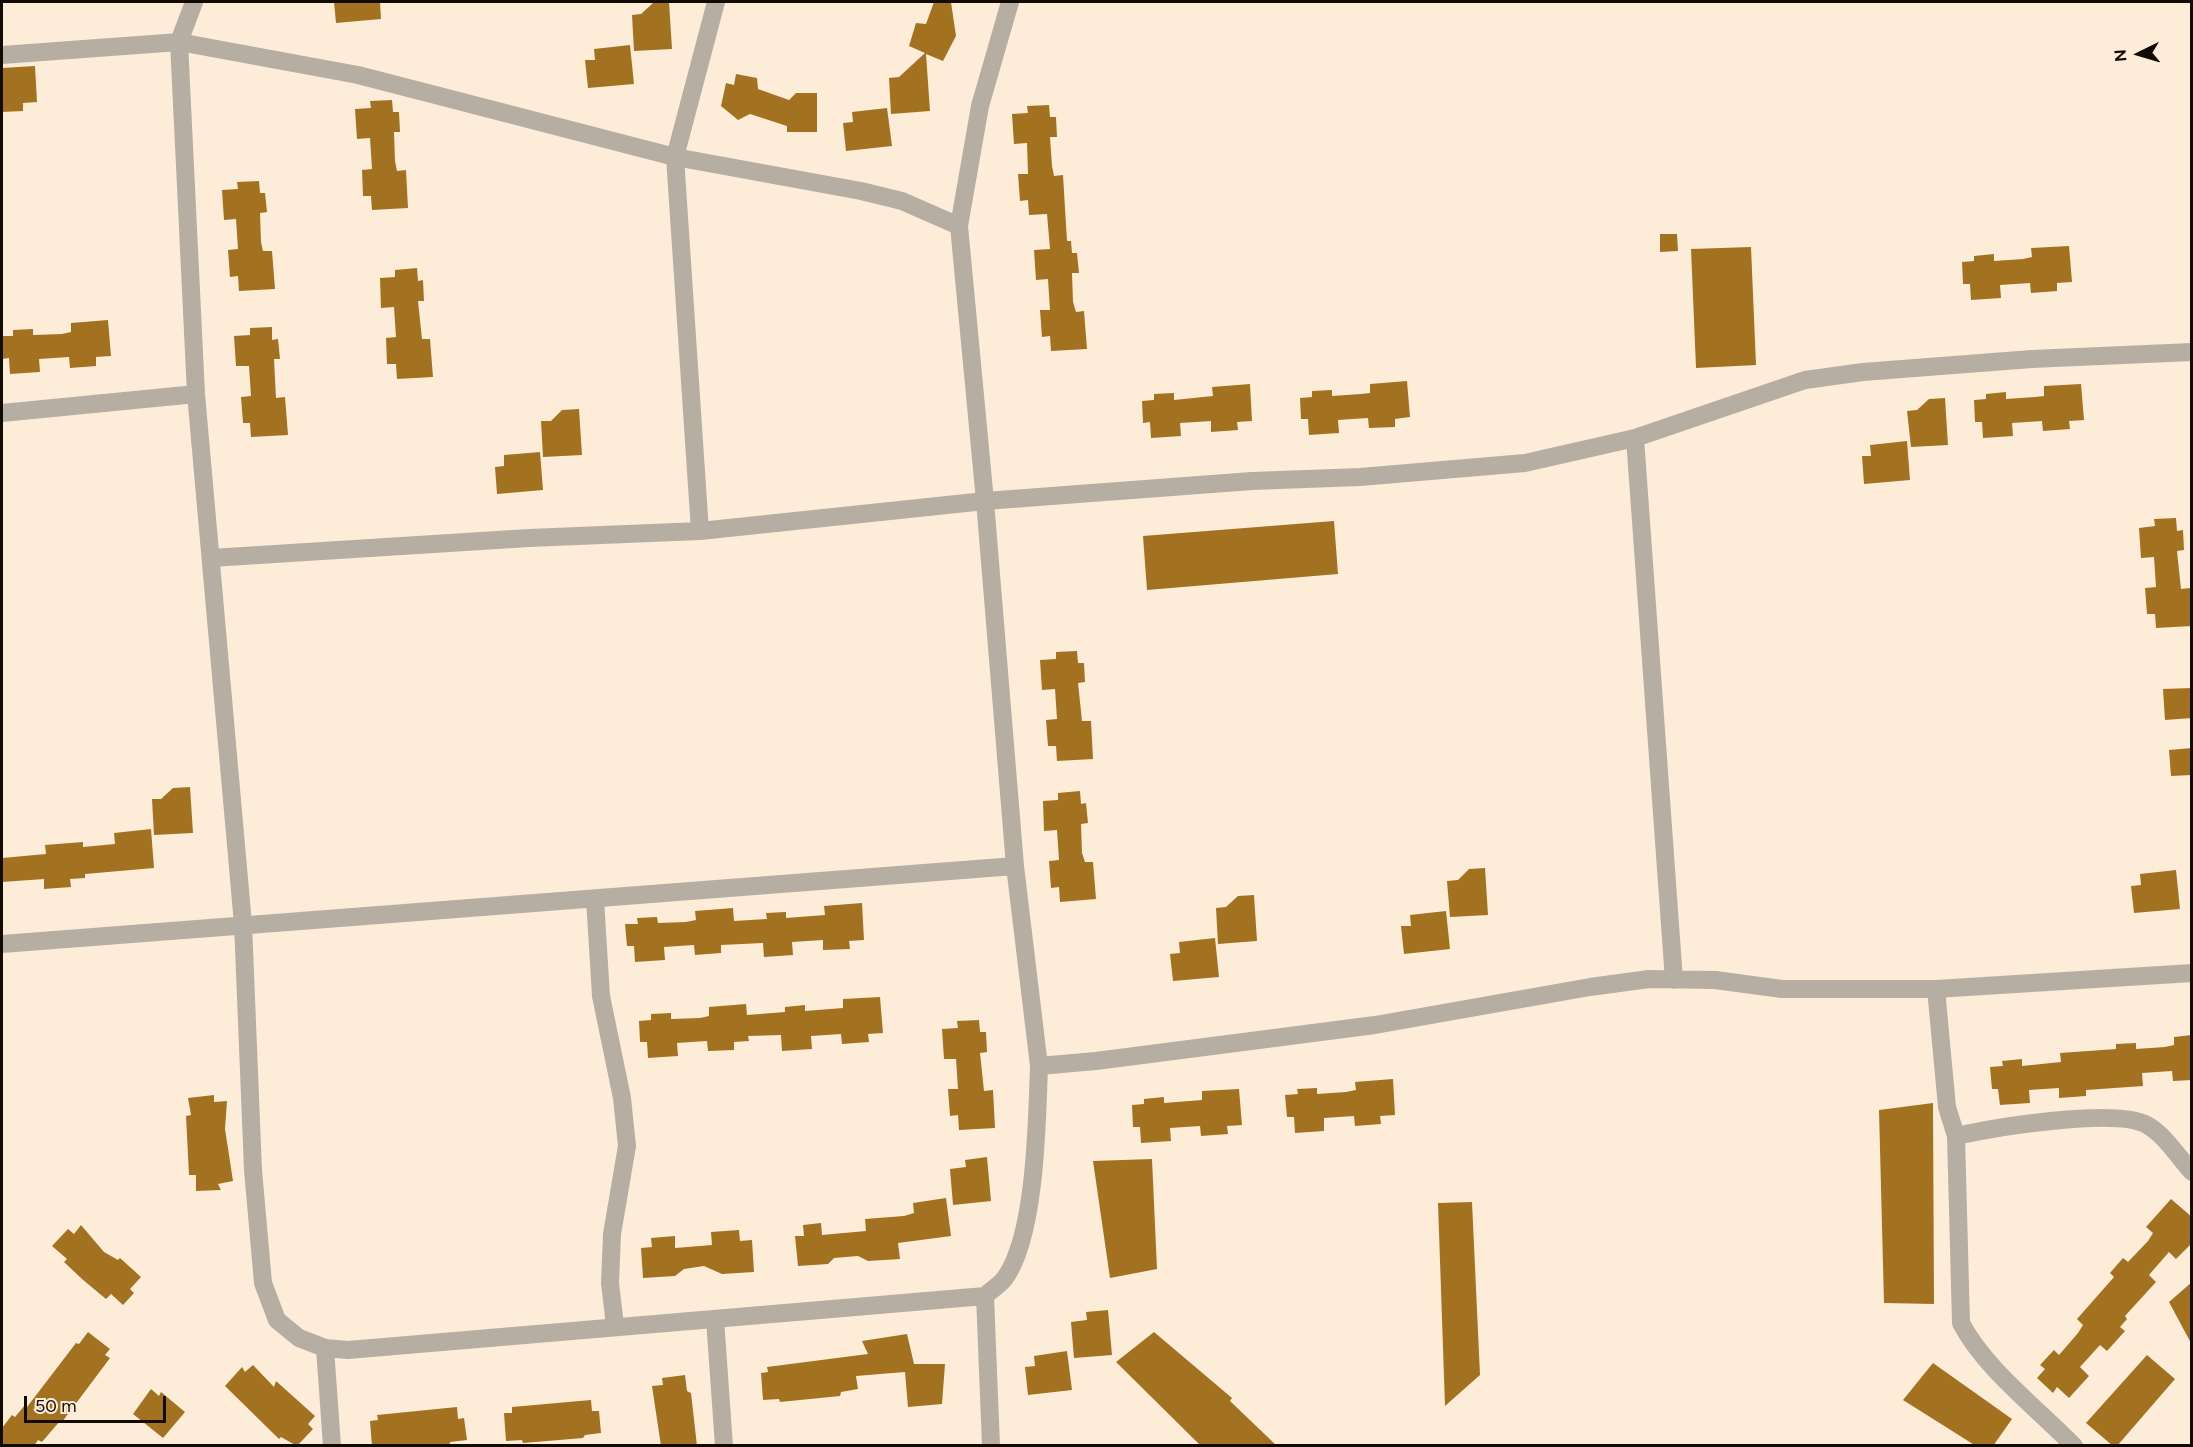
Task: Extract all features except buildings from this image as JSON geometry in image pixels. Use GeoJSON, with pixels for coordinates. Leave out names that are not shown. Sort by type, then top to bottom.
{"type":"FeatureCollection","features":[{"type":"Feature","properties":{"kind":"street"},"geometry":{"type":"LineString","coordinates":[[194,2],[179,42],[196,394],[243,924],[253,1170],[263,1283],[277,1320],[299,1338],[325,1348],[348,1350],[984,1296],[1005,1279],[1018,1254],[1031,1194],[1039,1066],[1015,866],[985,501],[959,226],[980,106],[1010,2]]}},
{"type":"Feature","properties":{"kind":"street"},"geometry":{"type":"LineString","coordinates":[[700,531],[675,157],[716,2]]}},
{"type":"Feature","properties":{"kind":"street"},"geometry":{"type":"LineString","coordinates":[[2,54],[179,42],[358,75],[675,157],[892,199],[929,211],[959,226]]}},
{"type":"Feature","properties":{"kind":"street"},"geometry":{"type":"LineString","coordinates":[[211,558],[529,538],[700,531],[985,501],[1252,481],[1360,477],[1525,463],[1635,438],[1805,381],[1863,372],[2010,361],[2192,352]]}},
{"type":"Feature","properties":{"kind":"street"},"geometry":{"type":"LineString","coordinates":[[2,413],[196,394]]}},
{"type":"Feature","properties":{"kind":"street"},"geometry":{"type":"LineString","coordinates":[[1635,438],[1674,980]]}},
{"type":"Feature","properties":{"kind":"street"},"geometry":{"type":"LineString","coordinates":[[2,944],[1015,866]]}},
{"type":"Feature","properties":{"kind":"street"},"geometry":{"type":"LineString","coordinates":[[595,899],[601,996],[622,1098],[627,1146],[612,1234],[610,1283],[615,1326]]}},
{"type":"Feature","properties":{"kind":"street"},"geometry":{"type":"LineString","coordinates":[[1039,1066],[1096,1062],[1375,1025],[1590,987],[1649,980],[1715,980],[1782,989],[1936,989],[2192,974]]}},
{"type":"Feature","properties":{"kind":"street"},"geometry":{"type":"LineString","coordinates":[[1936,989],[1947,1107],[1956,1136],[1961,1323],[1969,1339],[1992,1365],[2074,1446]]}},
{"type":"Feature","properties":{"kind":"street"},"geometry":{"type":"LineString","coordinates":[[1956,1136],[1992,1128],[2060,1121],[2134,1120],[2148,1125],[2192,1172]]}},
{"type":"Feature","properties":{"kind":"street"},"geometry":{"type":"LineString","coordinates":[[984,1296],[991,1446]]}},
{"type":"Feature","properties":{"kind":"street"},"geometry":{"type":"LineString","coordinates":[[716,1319],[724,1446]]}},
{"type":"Feature","properties":{"kind":"street"},"geometry":{"type":"LineString","coordinates":[[325,1348],[332,1446]]}}]}
